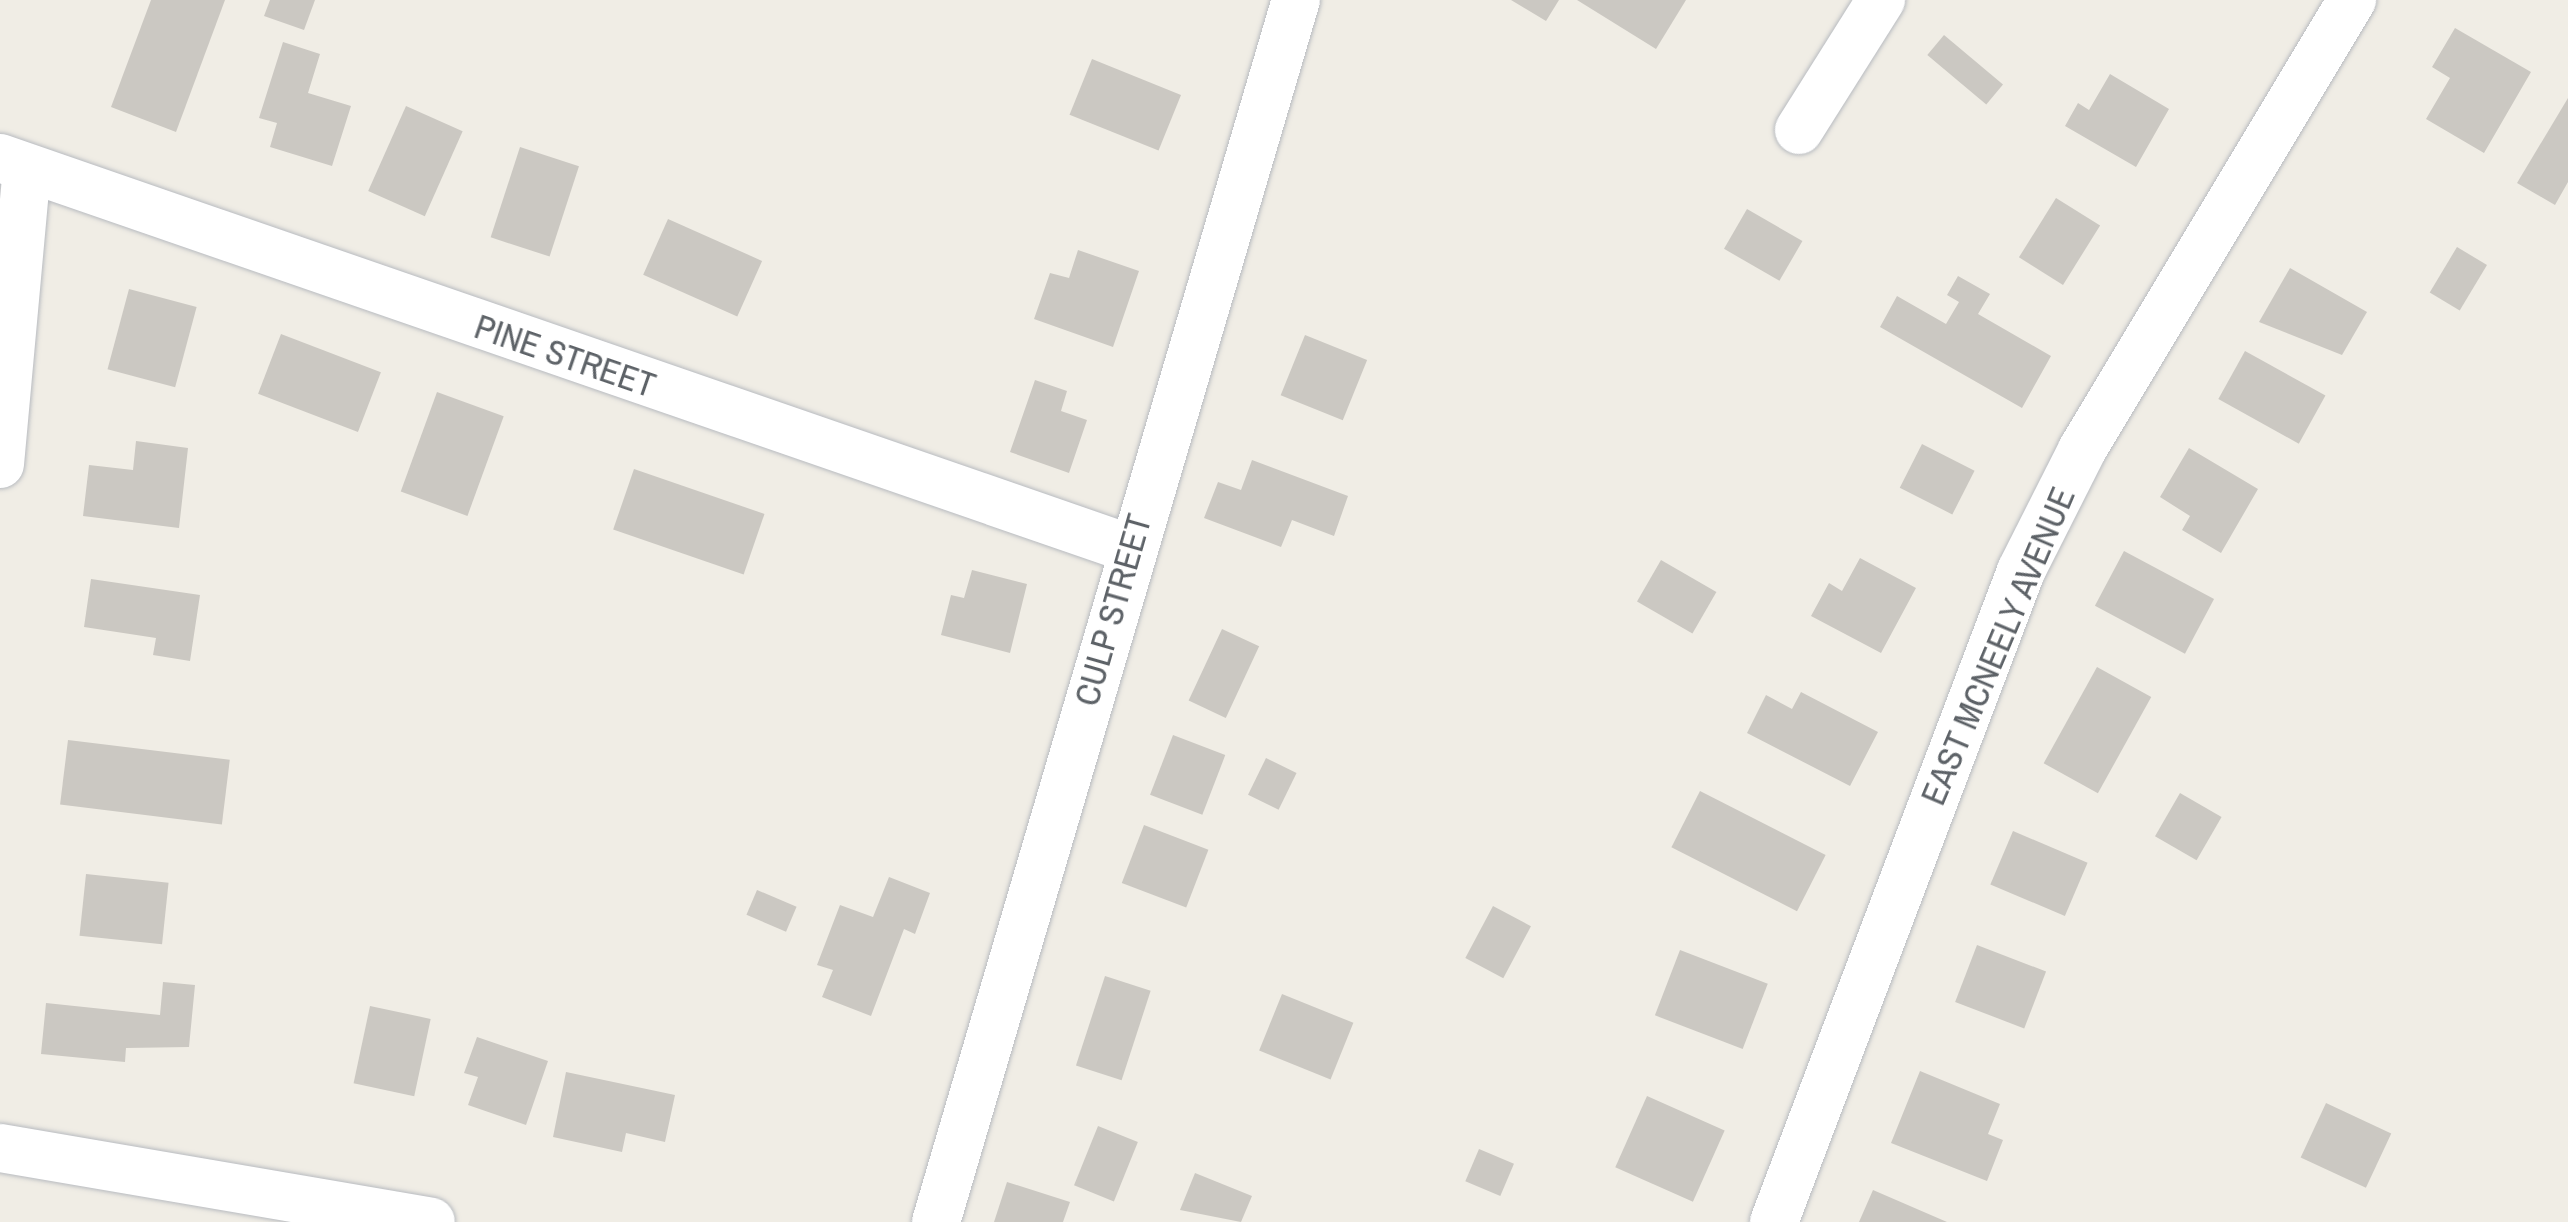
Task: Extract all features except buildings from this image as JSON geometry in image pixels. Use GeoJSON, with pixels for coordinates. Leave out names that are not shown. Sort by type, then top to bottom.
{"type":"FeatureCollection","features":[{"type":"Feature","properties":{"kind":"street","name":"CULP STREET"},"geometry":{"type":"LineString","coordinates":[[936,1222],[1131,549],[1296,0]]}},
{"type":"Feature","properties":{"kind":"street"},"geometry":{"type":"LineString","coordinates":[[1799,130],[1881,0]]}},
{"type":"Feature","properties":{"kind":"street","name":"EAST MCNEELY AVENUE"},"geometry":{"type":"LineString","coordinates":[[1774,1222],[2021,572],[2082,450],[2352,0]]}},
{"type":"Feature","properties":{"kind":"street","name":"PINE STREET"},"geometry":{"type":"LineString","coordinates":[[14,163],[1131,549]]}},
{"type":"Feature","properties":{"kind":"street"},"geometry":{"type":"LineString","coordinates":[[0,464],[14,163]]}},
{"type":"Feature","properties":{"kind":"street"},"geometry":{"type":"LineString","coordinates":[[0,1148],[431,1222]]}}]}
